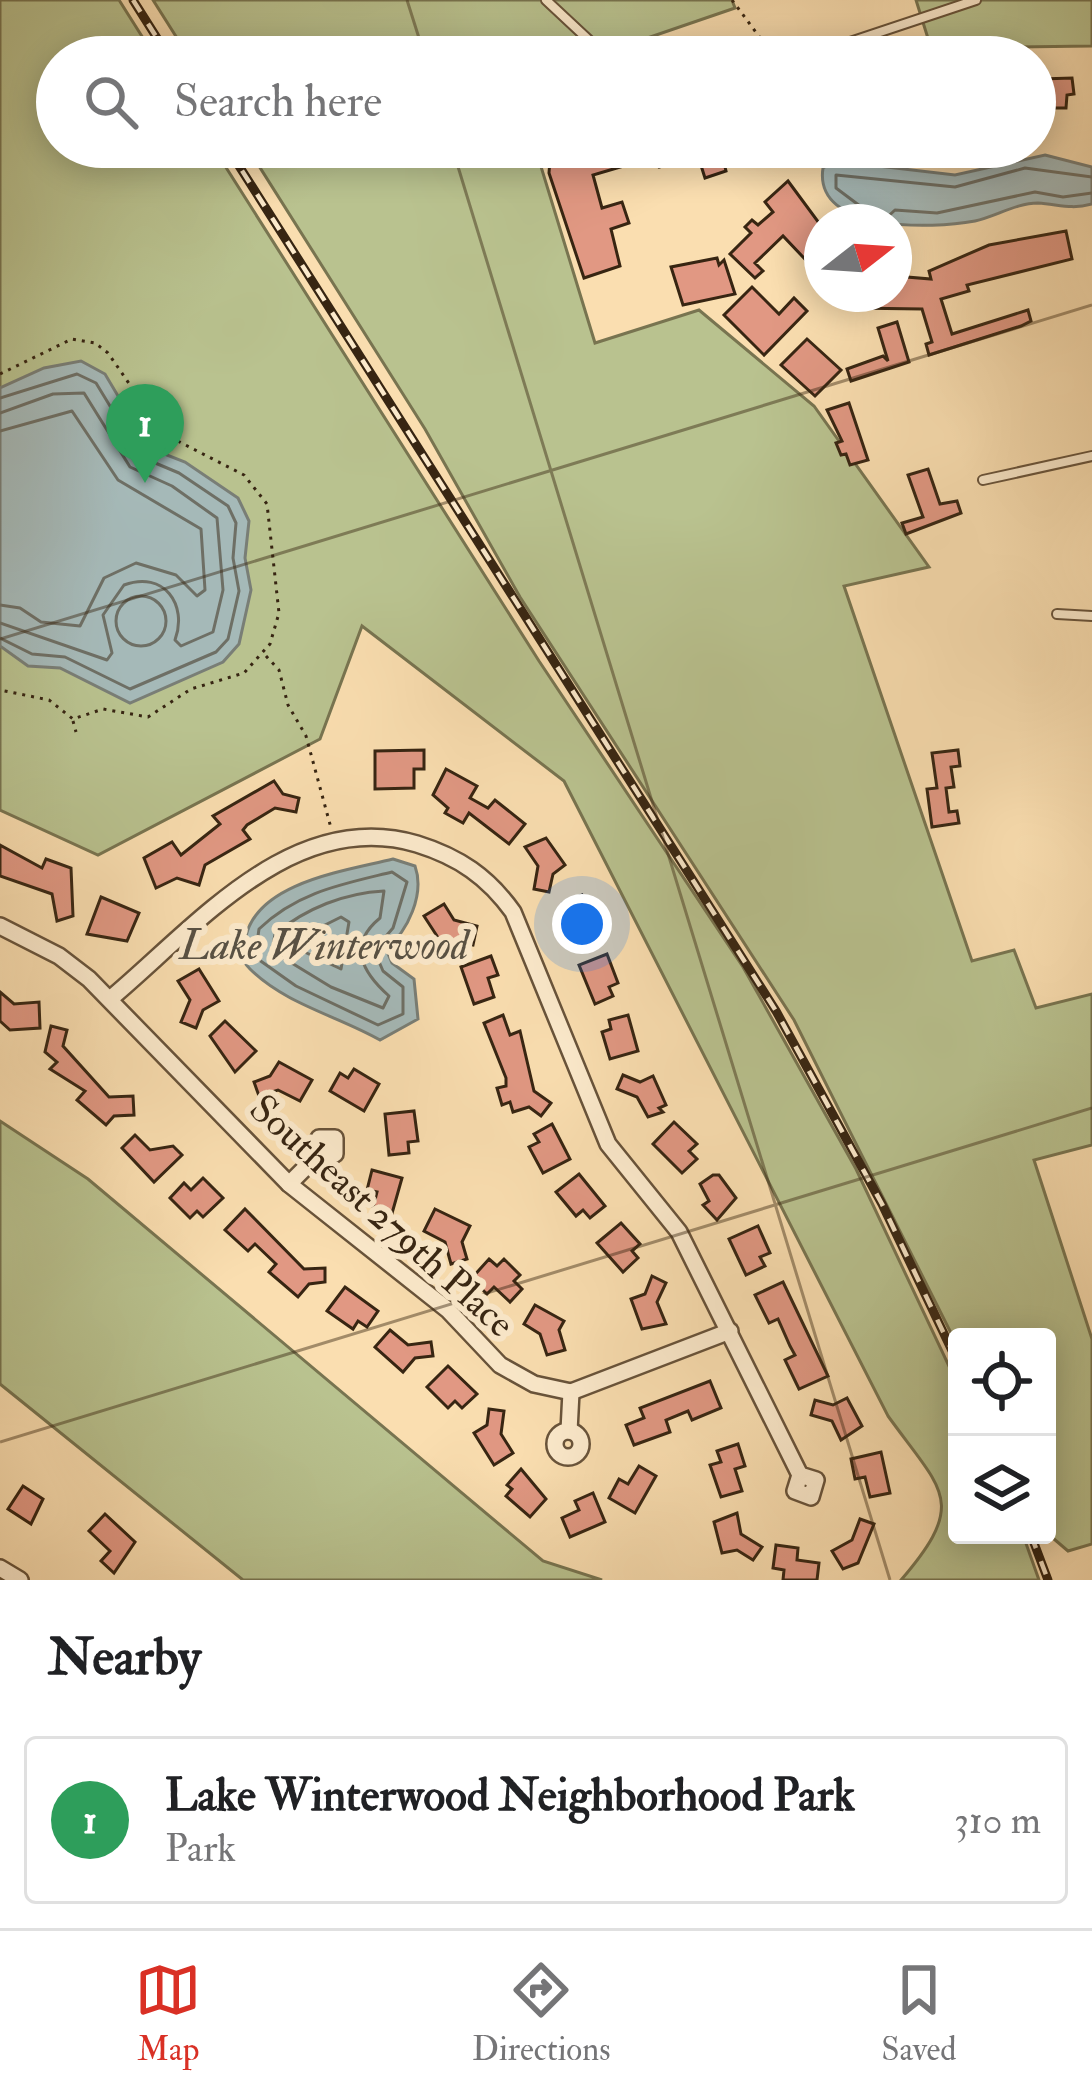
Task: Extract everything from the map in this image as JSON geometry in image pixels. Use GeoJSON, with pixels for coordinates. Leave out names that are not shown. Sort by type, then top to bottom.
{"type":"FeatureCollection","features":[{"type":"Feature","properties":{"kind":"street"},"geometry":{"type":"LineString","coordinates":[[110,999],[257,875],[304,848],[334,840],[397,839],[464,863],[497,890],[513,912],[608,1144],[680,1232],[800,1475]]}},
{"type":"Feature","properties":{"kind":"street","name":"Southeast 279th Place"},"geometry":{"type":"LineString","coordinates":[[0,926],[59,956],[110,999],[289,1184],[448,1310],[500,1364],[534,1384],[571,1392]]}},
{"type":"Feature","properties":{"kind":"street"},"geometry":{"type":"LineString","coordinates":[[289,1184],[319,1154]]}},
{"type":"Feature","properties":{"kind":"street"},"geometry":{"type":"LineString","coordinates":[[569,1430],[571,1392],[730,1331]]}},
{"type":"Feature","properties":{"kind":"street"},"geometry":{"type":"LineString","coordinates":[[0,1568],[20,1580]]}},
{"type":"Feature","properties":{"kind":"lane"},"geometry":{"type":"LineString","coordinates":[[546,0],[585,36]]}},
{"type":"Feature","properties":{"kind":"lane"},"geometry":{"type":"LineString","coordinates":[[867,36],[976,0]]}},
{"type":"Feature","properties":{"kind":"lane"},"geometry":{"type":"LineString","coordinates":[[983,480],[1092,456]]}},
{"type":"Feature","properties":{"kind":"lane"},"geometry":{"type":"LineString","coordinates":[[1057,614],[1092,616]]}},
{"type":"Feature","properties":{"kind":"path"},"geometry":{"type":"LineString","coordinates":[[732,0],[759,36]]}},
{"type":"Feature","properties":{"kind":"path"},"geometry":{"type":"LineString","coordinates":[[0,374],[72,339],[95,343],[109,353],[164,434],[244,475],[267,505],[279,613],[264,655],[244,674],[191,689],[148,716],[104,709],[73,719]]}},
{"type":"Feature","properties":{"kind":"path"},"geometry":{"type":"LineString","coordinates":[[154,443],[164,434]]}},
{"type":"Feature","properties":{"kind":"path"},"geometry":{"type":"LineString","coordinates":[[264,655],[279,670],[288,705],[306,736],[334,840]]}},
{"type":"Feature","properties":{"kind":"path"},"geometry":{"type":"LineString","coordinates":[[0,690],[49,700],[73,719],[76,732]]}},
{"type":"Feature","properties":{"kind":"green space"},"geometry":{"type":"Polygon","coordinates":[[[0,0],[119,0],[142,36],[36,36],[36,168],[226,168],[539,661],[743,967],[856,1169],[948,1364],[948,1544],[1026,1544],[1039,1580],[901,1580],[935,1532],[941,1513],[934,1480],[888,1416],[564,781],[362,626],[320,739],[98,855],[0,810],[0,0]]]}},
{"type":"Feature","properties":{"kind":"green space"},"geometry":{"type":"Polygon","coordinates":[[[153,0],[732,0],[735,8],[653,36],[176,36],[153,0]]]}},
{"type":"Feature","properties":{"kind":"green space"},"geometry":{"type":"Polygon","coordinates":[[[916,0],[1092,0],[1092,46],[1056,46],[1056,36],[927,36],[916,0]]]}},
{"type":"Feature","properties":{"kind":"green space"},"geometry":{"type":"Polygon","coordinates":[[[260,168],[541,168],[595,343],[699,310],[814,406],[929,567],[844,586],[972,961],[1014,950],[1036,1008],[1092,994],[1092,1145],[1034,1160],[1092,1339],[1092,1544],[1068,1551],[1056,1541],[1056,1328],[948,1328],[794,1020],[520,597],[425,429],[260,168]]]}},
{"type":"Feature","properties":{"kind":"green space"},"geometry":{"type":"Polygon","coordinates":[[[0,1121],[88,1179],[543,1561],[602,1580],[243,1580],[0,1384],[0,1121]]]}},
{"type":"Feature","properties":{"kind":"water"},"geometry":{"type":"Polygon","coordinates":[[[1056,158],[1092,167],[1092,204],[1038,203],[975,221],[912,225],[912,204],[836,204],[825,189],[823,168],[895,168],[955,175],[986,168],[1056,168],[1056,158]]]}},
{"type":"Feature","properties":{"kind":"water"},"geometry":{"type":"Polygon","coordinates":[[[81,361],[105,374],[149,448],[185,462],[238,498],[249,521],[245,558],[251,590],[239,644],[223,662],[130,703],[60,668],[28,666],[0,646],[0,388],[44,368],[81,361]]]}},
{"type":"Feature","properties":{"kind":"water","name":"Lake Winterwood"},"geometry":{"type":"Polygon","coordinates":[[[393,859],[415,866],[418,877],[412,911],[386,949],[392,963],[414,979],[418,1019],[380,1040],[279,991],[250,969],[242,953],[254,918],[286,891],[329,874],[393,859]]]}},
{"type":"Feature","properties":{"kind":"building"},"geometry":{"type":"Polygon","coordinates":[[[1072,78],[1074,94],[1067,95],[1066,108],[1056,108],[1056,79],[1072,78]]]}},
{"type":"Feature","properties":{"kind":"building"},"geometry":{"type":"Polygon","coordinates":[[[549,168],[617,168],[593,175],[602,208],[622,202],[629,223],[611,229],[620,266],[584,278],[549,168]]]}},
{"type":"Feature","properties":{"kind":"building"},"geometry":{"type":"Polygon","coordinates":[[[702,168],[725,168],[726,171],[705,178],[702,168]]]}},
{"type":"Feature","properties":{"kind":"building"},"geometry":{"type":"Polygon","coordinates":[[[788,181],[805,204],[804,258],[783,236],[755,263],[763,271],[755,278],[730,254],[751,233],[745,227],[752,220],[758,225],[773,212],[765,202],[788,181]]]}},
{"type":"Feature","properties":{"kind":"building"},"geometry":{"type":"Polygon","coordinates":[[[1066,231],[1072,259],[967,285],[969,291],[941,299],[952,334],[1028,310],[1031,321],[929,355],[926,344],[932,342],[922,309],[912,309],[912,277],[931,279],[929,271],[989,245],[1066,231]]]}},
{"type":"Feature","properties":{"kind":"building"},"geometry":{"type":"Polygon","coordinates":[[[717,258],[719,265],[724,260],[735,294],[683,305],[671,267],[717,258]]]}},
{"type":"Feature","properties":{"kind":"building"},"geometry":{"type":"Polygon","coordinates":[[[752,287],[779,314],[794,298],[806,312],[764,355],[724,315],[752,287]]]}},
{"type":"Feature","properties":{"kind":"building"},"geometry":{"type":"Polygon","coordinates":[[[897,322],[909,362],[851,381],[847,369],[883,356],[888,361],[878,328],[897,322]]]}},
{"type":"Feature","properties":{"kind":"building"},"geometry":{"type":"Polygon","coordinates":[[[807,339],[841,370],[815,396],[781,365],[807,339]]]}},
{"type":"Feature","properties":{"kind":"building"},"geometry":{"type":"Polygon","coordinates":[[[849,403],[868,460],[850,465],[846,454],[841,455],[836,443],[842,441],[827,410],[849,403]]]}},
{"type":"Feature","properties":{"kind":"building"},"geometry":{"type":"Polygon","coordinates":[[[928,469],[940,504],[957,501],[961,513],[906,534],[902,523],[923,517],[908,475],[928,469]]]}},
{"type":"Feature","properties":{"kind":"building"},"geometry":{"type":"Polygon","coordinates":[[[424,750],[424,769],[414,769],[414,788],[375,789],[375,751],[424,750]]]}},
{"type":"Feature","properties":{"kind":"building"},"geometry":{"type":"Polygon","coordinates":[[[958,750],[960,766],[951,767],[954,787],[946,788],[949,812],[957,811],[959,823],[932,827],[927,789],[937,788],[932,753],[958,750]]]}},
{"type":"Feature","properties":{"kind":"building"},"geometry":{"type":"Polygon","coordinates":[[[446,769],[477,786],[470,798],[488,808],[495,800],[525,824],[509,844],[469,813],[463,823],[445,813],[448,808],[433,795],[446,769]]]}},
{"type":"Feature","properties":{"kind":"building"},"geometry":{"type":"Polygon","coordinates":[[[274,781],[283,794],[299,798],[296,812],[275,808],[247,825],[243,830],[250,839],[205,865],[199,885],[177,878],[156,888],[144,858],[172,842],[181,855],[220,824],[213,816],[274,781]]]}},
{"type":"Feature","properties":{"kind":"building"},"geometry":{"type":"Polygon","coordinates":[[[546,838],[565,865],[553,874],[549,892],[534,889],[538,866],[525,847],[546,838]]]}},
{"type":"Feature","properties":{"kind":"building"},"geometry":{"type":"Polygon","coordinates":[[[0,845],[42,868],[46,859],[71,868],[73,916],[57,921],[52,894],[0,876],[0,845]]]}},
{"type":"Feature","properties":{"kind":"building"},"geometry":{"type":"Polygon","coordinates":[[[582,895],[598,933],[571,945],[558,916],[567,912],[563,903],[582,895]]]}},
{"type":"Feature","properties":{"kind":"building"},"geometry":{"type":"Polygon","coordinates":[[[101,897],[139,913],[127,941],[87,934],[101,897]]]}},
{"type":"Feature","properties":{"kind":"building"},"geometry":{"type":"Polygon","coordinates":[[[444,904],[454,920],[477,926],[473,945],[452,941],[444,946],[424,916],[444,904]]]}},
{"type":"Feature","properties":{"kind":"building"},"geometry":{"type":"Polygon","coordinates":[[[607,954],[618,983],[609,987],[613,996],[595,1004],[579,965],[607,954]]]}},
{"type":"Feature","properties":{"kind":"building"},"geometry":{"type":"Polygon","coordinates":[[[491,956],[498,975],[488,978],[494,997],[474,1004],[461,967],[491,956]]]}},
{"type":"Feature","properties":{"kind":"building"},"geometry":{"type":"Polygon","coordinates":[[[199,969],[219,1001],[203,1010],[196,1028],[181,1022],[190,1000],[178,981],[199,969]]]}},
{"type":"Feature","properties":{"kind":"building"},"geometry":{"type":"Polygon","coordinates":[[[0,992],[14,1004],[39,1002],[40,1028],[10,1030],[0,1021],[0,992]]]}},
{"type":"Feature","properties":{"kind":"building"},"geometry":{"type":"Polygon","coordinates":[[[503,1015],[510,1035],[520,1031],[534,1091],[551,1103],[541,1116],[529,1107],[513,1112],[510,1102],[502,1105],[497,1088],[506,1086],[506,1078],[484,1023],[503,1015]]]}},
{"type":"Feature","properties":{"kind":"building"},"geometry":{"type":"Polygon","coordinates":[[[628,1015],[638,1051],[610,1059],[602,1032],[611,1029],[609,1020],[628,1015]]]}},
{"type":"Feature","properties":{"kind":"building"},"geometry":{"type":"Polygon","coordinates":[[[225,1021],[256,1051],[235,1072],[210,1036],[225,1021]]]}},
{"type":"Feature","properties":{"kind":"building"},"geometry":{"type":"Polygon","coordinates":[[[51,1026],[67,1030],[63,1046],[109,1097],[133,1096],[134,1115],[114,1116],[106,1125],[77,1100],[85,1091],[50,1069],[57,1062],[45,1052],[51,1026]]]}},
{"type":"Feature","properties":{"kind":"building"},"geometry":{"type":"Polygon","coordinates":[[[279,1062],[312,1080],[300,1101],[278,1090],[259,1096],[254,1082],[270,1076],[279,1062]]]}},
{"type":"Feature","properties":{"kind":"building"},"geometry":{"type":"Polygon","coordinates":[[[354,1069],[379,1084],[364,1111],[330,1091],[340,1073],[348,1078],[354,1069]]]}},
{"type":"Feature","properties":{"kind":"building"},"geometry":{"type":"Polygon","coordinates":[[[623,1075],[640,1082],[653,1076],[666,1105],[659,1108],[663,1112],[648,1117],[637,1097],[617,1089],[623,1075]]]}},
{"type":"Feature","properties":{"kind":"building"},"geometry":{"type":"Polygon","coordinates":[[[414,1111],[418,1141],[408,1142],[409,1153],[389,1155],[385,1114],[414,1111]]]}},
{"type":"Feature","properties":{"kind":"building"},"geometry":{"type":"Polygon","coordinates":[[[674,1122],[697,1144],[689,1151],[697,1159],[682,1173],[653,1144],[674,1122]]]}},
{"type":"Feature","properties":{"kind":"building"},"geometry":{"type":"Polygon","coordinates":[[[552,1124],[570,1159],[543,1173],[529,1147],[539,1142],[534,1134],[552,1124]]]}},
{"type":"Feature","properties":{"kind":"building"},"geometry":{"type":"Polygon","coordinates":[[[135,1135],[150,1150],[173,1146],[182,1155],[154,1182],[122,1148],[135,1135]]]}},
{"type":"Feature","properties":{"kind":"building"},"geometry":{"type":"Polygon","coordinates":[[[372,1170],[402,1178],[391,1217],[372,1212],[377,1192],[367,1190],[372,1170]]]}},
{"type":"Feature","properties":{"kind":"building"},"geometry":{"type":"Polygon","coordinates":[[[579,1174],[605,1206],[590,1218],[583,1210],[576,1216],[556,1192],[579,1174]]]}},
{"type":"Feature","properties":{"kind":"building"},"geometry":{"type":"Polygon","coordinates":[[[719,1175],[736,1198],[717,1220],[703,1205],[709,1201],[700,1184],[719,1175]]]}},
{"type":"Feature","properties":{"kind":"building"},"geometry":{"type":"Polygon","coordinates":[[[203,1178],[223,1198],[203,1217],[197,1211],[190,1218],[170,1198],[184,1183],[191,1190],[203,1178]]]}},
{"type":"Feature","properties":{"kind":"building"},"geometry":{"type":"Polygon","coordinates":[[[245,1209],[304,1269],[325,1268],[325,1282],[309,1284],[298,1297],[269,1272],[276,1264],[255,1244],[248,1251],[225,1230],[245,1209]]]}},
{"type":"Feature","properties":{"kind":"building"},"geometry":{"type":"Polygon","coordinates":[[[435,1209],[470,1226],[462,1242],[467,1259],[451,1264],[445,1242],[424,1231],[435,1209]]]}},
{"type":"Feature","properties":{"kind":"building"},"geometry":{"type":"Polygon","coordinates":[[[621,1223],[640,1244],[632,1251],[638,1258],[623,1272],[597,1243],[621,1223]]]}},
{"type":"Feature","properties":{"kind":"building"},"geometry":{"type":"Polygon","coordinates":[[[758,1226],[770,1253],[760,1257],[765,1266],[746,1275],[729,1239],[758,1226]]]}},
{"type":"Feature","properties":{"kind":"building"},"geometry":{"type":"Polygon","coordinates":[[[489,1259],[497,1266],[504,1259],[520,1275],[514,1281],[522,1289],[510,1302],[494,1287],[487,1294],[471,1279],[489,1259]]]}},
{"type":"Feature","properties":{"kind":"building"},"geometry":{"type":"Polygon","coordinates":[[[652,1276],[666,1283],[657,1302],[666,1324],[642,1329],[631,1299],[645,1294],[652,1276]]]}},
{"type":"Feature","properties":{"kind":"building"},"geometry":{"type":"Polygon","coordinates":[[[783,1282],[828,1376],[799,1389],[785,1360],[795,1355],[778,1319],[769,1323],[755,1295],[783,1282]]]}},
{"type":"Feature","properties":{"kind":"building"},"geometry":{"type":"Polygon","coordinates":[[[345,1287],[378,1311],[367,1327],[358,1321],[353,1329],[327,1311],[345,1287]]]}},
{"type":"Feature","properties":{"kind":"building"},"geometry":{"type":"Polygon","coordinates":[[[535,1305],[564,1321],[559,1330],[565,1350],[547,1355],[540,1334],[524,1324],[535,1305]]]}},
{"type":"Feature","properties":{"kind":"building"},"geometry":{"type":"Polygon","coordinates":[[[390,1330],[408,1345],[431,1342],[433,1356],[415,1358],[403,1372],[375,1347],[390,1330]]]}},
{"type":"Feature","properties":{"kind":"building"},"geometry":{"type":"Polygon","coordinates":[[[448,1366],[477,1394],[462,1408],[455,1401],[448,1408],[427,1387],[448,1366]]]}},
{"type":"Feature","properties":{"kind":"building"},"geometry":{"type":"Polygon","coordinates":[[[710,1381],[721,1408],[692,1420],[688,1411],[666,1420],[670,1432],[634,1445],[626,1425],[644,1418],[640,1408],[710,1381]]]}},
{"type":"Feature","properties":{"kind":"building"},"geometry":{"type":"Polygon","coordinates":[[[847,1398],[862,1426],[841,1440],[832,1421],[811,1415],[815,1400],[833,1405],[847,1398]]]}},
{"type":"Feature","properties":{"kind":"building"},"geometry":{"type":"Polygon","coordinates":[[[489,1409],[504,1411],[501,1434],[513,1453],[494,1465],[474,1433],[487,1425],[489,1409]]]}},
{"type":"Feature","properties":{"kind":"building"},"geometry":{"type":"Polygon","coordinates":[[[738,1444],[745,1466],[735,1469],[742,1491],[721,1497],[710,1465],[721,1462],[717,1451],[738,1444]]]}},
{"type":"Feature","properties":{"kind":"building"},"geometry":{"type":"Polygon","coordinates":[[[881,1452],[890,1493],[870,1497],[865,1477],[855,1479],[851,1459],[881,1452]]]}},
{"type":"Feature","properties":{"kind":"building"},"geometry":{"type":"Polygon","coordinates":[[[639,1466],[656,1476],[635,1513],[609,1498],[619,1479],[628,1484],[639,1466]]]}},
{"type":"Feature","properties":{"kind":"building"},"geometry":{"type":"Polygon","coordinates":[[[521,1469],[546,1499],[530,1517],[506,1496],[512,1489],[507,1485],[521,1469]]]}},
{"type":"Feature","properties":{"kind":"building"},"geometry":{"type":"Polygon","coordinates":[[[23,1486],[43,1499],[31,1524],[8,1509],[23,1486]]]}},
{"type":"Feature","properties":{"kind":"building"},"geometry":{"type":"Polygon","coordinates":[[[593,1493],[605,1522],[570,1537],[562,1518],[579,1510],[575,1501],[593,1493]]]}},
{"type":"Feature","properties":{"kind":"building"},"geometry":{"type":"Polygon","coordinates":[[[737,1513],[741,1534],[762,1547],[753,1560],[737,1550],[722,1553],[714,1522],[737,1513]]]}},
{"type":"Feature","properties":{"kind":"building"},"geometry":{"type":"Polygon","coordinates":[[[105,1514],[135,1542],[114,1573],[101,1561],[110,1551],[89,1531],[105,1514]]]}},
{"type":"Feature","properties":{"kind":"building"},"geometry":{"type":"Polygon","coordinates":[[[860,1519],[874,1524],[858,1563],[843,1569],[832,1551],[852,1540],[860,1519]]]}},
{"type":"Feature","properties":{"kind":"building"},"geometry":{"type":"Polygon","coordinates":[[[776,1545],[798,1548],[797,1560],[819,1563],[817,1580],[783,1580],[784,1570],[773,1568],[776,1545]]]}},
{"type":"Feature","properties":{"kind":"railway"},"geometry":{"type":"LineString","coordinates":[[133,0],[156,36]]}},
{"type":"Feature","properties":{"kind":"railway"},"geometry":{"type":"LineString","coordinates":[[240,168],[776,1011],[882,1204],[948,1342]]}},
{"type":"Feature","properties":{"kind":"railway"},"geometry":{"type":"LineString","coordinates":[[1034,1544],[1048,1580]]}},
{"type":"Feature","properties":{"kind":"place","name":"Lake Winterwood Neighborhood Park"},"geometry":{"type":"Point","coordinates":[145,483]}}]}
